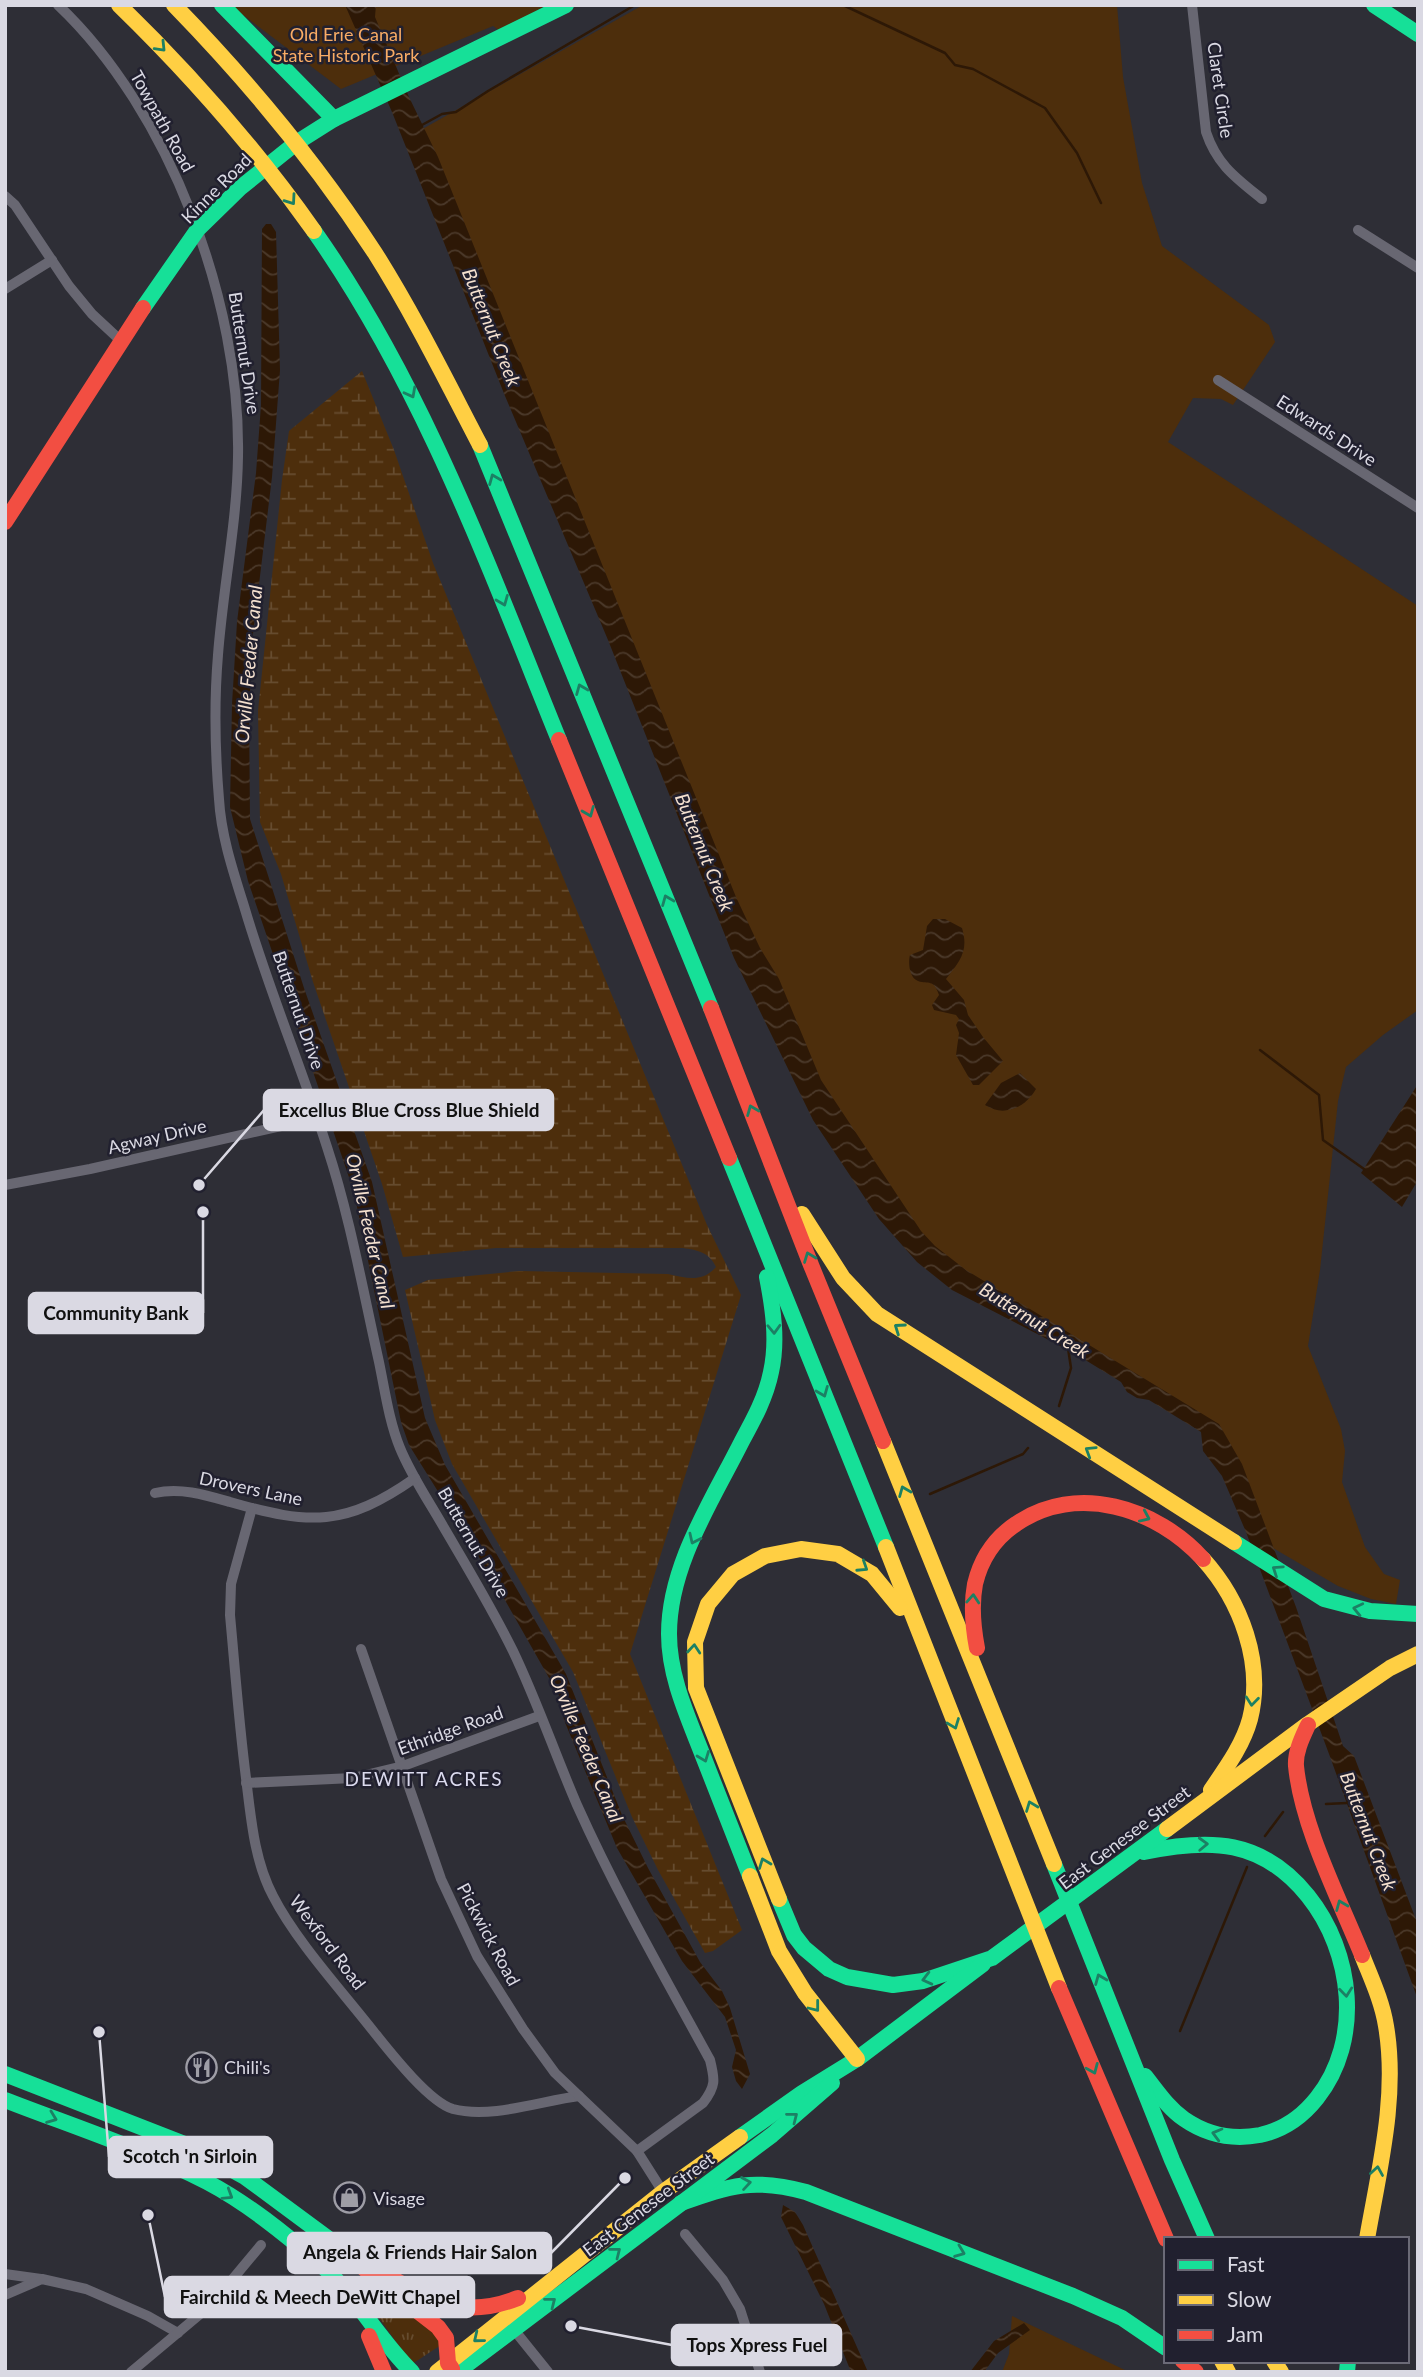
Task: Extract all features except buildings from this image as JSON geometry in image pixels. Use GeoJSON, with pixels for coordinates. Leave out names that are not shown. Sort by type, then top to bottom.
{"type":"FeatureCollection","features":[{"type":"Feature","properties":{"kind":"main road"},"geometry":{"type":"LineString","coordinates":[[119,5],[202,90],[287,193],[333,259],[377,330],[455,483],[882,1537],[1053,1972],[1165,2237]]}},
{"type":"Feature","properties":{"kind":"main road"},"geometry":{"type":"LineString","coordinates":[[174,5],[220,52],[279,121],[375,254],[425,338],[491,470],[985,1690],[1130,2057],[1206,2237]]}},
{"type":"Feature","properties":{"kind":"main road"},"geometry":{"type":"LineString","coordinates":[[222,5],[334,119]]}},
{"type":"Feature","properties":{"kind":"main road","name":"Kinne Road"},"geometry":{"type":"LineString","coordinates":[[5,522],[120,340],[198,229],[240,188],[314,131],[349,110],[566,5]]}},
{"type":"Feature","properties":{"kind":"main road"},"geometry":{"type":"LineString","coordinates":[[1374,5],[1418,34]]}},
{"type":"Feature","properties":{"kind":"main road"},"geometry":{"type":"LineString","coordinates":[[777,1174],[843,1278],[877,1314],[1324,1599],[1352,1609],[1383,1614],[1418,1614]]}},
{"type":"Feature","properties":{"kind":"main road"},"geometry":{"type":"LineString","coordinates":[[760,1238],[774,1317],[772,1370],[763,1399],[691,1545],[680,1576],[671,1606],[671,1659],[676,1685],[779,1951],[805,1993],[857,2059]]}},
{"type":"Feature","properties":{"kind":"main road"},"geometry":{"type":"LineString","coordinates":[[985,1690],[973,1629],[972,1592],[981,1564],[996,1540],[1014,1524],[1040,1509],[1062,1502],[1103,1503],[1151,1519],[1176,1535],[1202,1557],[1220,1578],[1234,1600],[1250,1649],[1254,1680],[1247,1728],[1202,1803]]}},
{"type":"Feature","properties":{"kind":"main road"},"geometry":{"type":"LineString","coordinates":[[929,1661],[893,1596],[881,1581],[845,1556],[806,1548],[770,1553],[745,1565],[726,1579],[712,1595],[704,1610],[692,1650],[693,1671],[702,1704],[783,1910],[794,1935],[804,1948],[829,1969],[847,1977],[893,1984],[923,1981],[992,1958]]}},
{"type":"Feature","properties":{"kind":"main road","name":"East Genesee Street"},"geometry":{"type":"LineString","coordinates":[[449,2370],[546,2283],[663,2192],[802,2093],[857,2059],[1308,1724],[1390,1668],[1418,1654]]}},
{"type":"Feature","properties":{"kind":"main road"},"geometry":{"type":"LineString","coordinates":[[1308,1724],[1300,1743],[1296,1764],[1308,1821],[1386,2016],[1390,2045],[1389,2095],[1367,2237]]}},
{"type":"Feature","properties":{"kind":"main road"},"geometry":{"type":"LineString","coordinates":[[1130,2057],[1168,2105],[1183,2119],[1203,2131],[1224,2137],[1263,2136],[1290,2126],[1309,2110],[1324,2089],[1336,2065],[1343,2041],[1347,2000],[1344,1975],[1330,1931],[1311,1899],[1287,1872],[1276,1864],[1250,1849],[1221,1843],[1177,1844],[1136,1854]]}},
{"type":"Feature","properties":{"kind":"main road","name":"East Genesee Street"},"geometry":{"type":"LineString","coordinates":[[449,2370],[515,2331],[811,2103],[857,2059]]}},
{"type":"Feature","properties":{"kind":"main road"},"geometry":{"type":"LineString","coordinates":[[5,2074],[176,2140],[220,2161],[279,2200],[440,2330],[446,2338],[449,2370]]}},
{"type":"Feature","properties":{"kind":"main road"},"geometry":{"type":"LineString","coordinates":[[5,2101],[164,2162],[208,2183],[292,2240],[321,2265],[371,2322],[392,2353],[412,2372]]}},
{"type":"Feature","properties":{"kind":"main road"},"geometry":{"type":"LineString","coordinates":[[663,2192],[674,2208],[726,2187],[756,2181],[779,2183],[1073,2296],[1122,2318],[1164,2347]]}},
{"type":"Feature","properties":{"kind":"main road"},"geometry":{"type":"LineString","coordinates":[[344,2250],[415,2292],[468,2310],[502,2306],[546,2283]]}},
{"type":"Feature","properties":{"kind":"main road"},"geometry":{"type":"LineString","coordinates":[[344,2289],[378,2353],[384,2372]]}},
{"type":"Feature","properties":{"kind":"street","name":"Towpath Road"},"geometry":{"type":"LineString","coordinates":[[58,5],[100,50],[138,104],[198,229]]}},
{"type":"Feature","properties":{"kind":"street","name":"Claret Circle"},"geometry":{"type":"LineString","coordinates":[[1192,5],[1206,132],[1212,151],[1225,168],[1262,199]]}},
{"type":"Feature","properties":{"kind":"street"},"geometry":{"type":"LineString","coordinates":[[5,196],[15,205],[69,286],[120,340]]}},
{"type":"Feature","properties":{"kind":"street","name":"Butternut Drive"},"geometry":{"type":"LineString","coordinates":[[198,229],[218,298],[227,342],[236,396],[239,453],[235,516],[218,654],[216,712],[219,801],[224,836],[254,940],[317,1118],[343,1204],[393,1429],[415,1478],[488,1603],[515,1657],[579,1808],[626,1904],[710,2060],[715,2079],[710,2094],[703,2103],[637,2151]]}},
{"type":"Feature","properties":{"kind":"street"},"geometry":{"type":"LineString","coordinates":[[1358,230],[1418,268]]}},
{"type":"Feature","properties":{"kind":"street"},"geometry":{"type":"LineString","coordinates":[[5,289],[51,260]]}},
{"type":"Feature","properties":{"kind":"street","name":"Edwards Drive"},"geometry":{"type":"LineString","coordinates":[[1218,380],[1418,508]]}},
{"type":"Feature","properties":{"kind":"street","name":"Agway Drive"},"geometry":{"type":"LineString","coordinates":[[5,1185],[90,1169],[317,1118]]}},
{"type":"Feature","properties":{"kind":"street","name":"Drovers Lane"},"geometry":{"type":"LineString","coordinates":[[155,1493],[174,1491],[282,1515],[330,1518],[363,1509],[415,1478]]}},
{"type":"Feature","properties":{"kind":"street","name":"Wexford Road"},"geometry":{"type":"LineString","coordinates":[[252,1508],[231,1584],[230,1615],[246,1783],[256,1845],[266,1883],[274,1899],[298,1935],[390,2052],[417,2082],[442,2104],[453,2109],[483,2111],[516,2108],[579,2096]]}},
{"type":"Feature","properties":{"kind":"street","name":"Pickwick Road"},"geometry":{"type":"LineString","coordinates":[[361,1649],[441,1879],[477,1956],[523,2029],[555,2073],[637,2151],[663,2192]]}},
{"type":"Feature","properties":{"kind":"street","name":"Ethridge Road"},"geometry":{"type":"LineString","coordinates":[[246,1783],[353,1777],[403,1766],[539,1716]]}},
{"type":"Feature","properties":{"kind":"street"},"geometry":{"type":"LineString","coordinates":[[685,2234],[723,2280],[740,2309],[760,2372]]}},
{"type":"Feature","properties":{"kind":"street"},"geometry":{"type":"LineString","coordinates":[[131,2372],[211,2305],[261,2245]]}},
{"type":"Feature","properties":{"kind":"street"},"geometry":{"type":"LineString","coordinates":[[5,2274],[86,2289],[148,2316],[178,2333]]}},
{"type":"Feature","properties":{"kind":"street"},"geometry":{"type":"LineString","coordinates":[[5,2295],[43,2279]]}},
{"type":"Feature","properties":{"kind":"street"},"geometry":{"type":"LineString","coordinates":[[515,2331],[548,2372]]}},
{"type":"Feature","properties":{"kind":"green space","name":"Old Erie Canal State Historic Park"},"geometry":{"type":"Polygon","coordinates":[[[230,5],[547,5],[500,31],[493,26],[341,89],[230,5]]]}},
{"type":"Feature","properties":{"kind":"green space"},"geometry":{"type":"Polygon","coordinates":[[[643,5],[1117,5],[1123,77],[1142,183],[1162,246],[1269,325],[1275,342],[1233,405],[1221,399],[1193,398],[1168,442],[1418,606],[1418,1010],[1383,1035],[1346,1067],[1338,1101],[1320,1270],[1308,1346],[1341,1429],[1345,1451],[1342,1482],[1365,1547],[1384,1574],[1400,1580],[1396,1604],[1371,1599],[1338,1586],[1256,1538],[1200,1421],[932,1257],[825,1114],[412,135],[643,5]]]}},
{"type":"Feature","properties":{"kind":"green space"},"geometry":{"type":"Polygon","coordinates":[[[362,371],[394,450],[433,563],[707,1225],[741,1295],[630,1654],[742,1930],[713,1951],[705,1953],[658,1870],[632,1817],[573,1672],[452,1464],[435,1420],[405,1290],[428,1280],[519,1271],[668,1274],[694,1278],[711,1272],[716,1267],[703,1253],[683,1248],[496,1248],[403,1257],[382,1184],[313,982],[281,874],[260,822],[258,711],[289,431],[362,371]]]}},
{"type":"Feature","properties":{"kind":"green space"},"geometry":{"type":"Polygon","coordinates":[[[358,2280],[368,2283],[432,2331],[441,2345],[412,2364],[360,2291],[358,2280]]]}},
{"type":"Feature","properties":{"kind":"green space"},"geometry":{"type":"Polygon","coordinates":[[[1012,2316],[1129,2372],[1002,2372],[1009,2354],[1012,2316]]]}},
{"type":"Feature","properties":{"kind":"water","name":"Butternut Creek"},"geometry":{"type":"Polygon","coordinates":[[[345,5],[376,5],[375,17],[438,157],[736,897],[760,948],[779,979],[821,1080],[921,1231],[935,1246],[966,1270],[1219,1424],[1242,1464],[1296,1607],[1343,1746],[1354,1756],[1418,1925],[1418,2000],[1246,1532],[1222,1476],[1203,1451],[1201,1432],[1149,1400],[1137,1398],[1127,1392],[1121,1382],[1074,1353],[952,1290],[917,1262],[879,1219],[813,1120],[734,958],[608,640],[505,396],[392,112],[345,5]]]}},
{"type":"Feature","properties":{"kind":"water","name":"Orville Feeder Canal"},"geometry":{"type":"Polygon","coordinates":[[[266,224],[271,224],[276,232],[280,370],[272,477],[253,634],[249,709],[250,819],[304,988],[372,1182],[425,1418],[445,1465],[566,1674],[622,1815],[648,1868],[700,1962],[722,1991],[730,2008],[750,2074],[742,2089],[736,2081],[732,2067],[736,2050],[725,2017],[682,1961],[617,1848],[564,1720],[561,1699],[497,1586],[409,1445],[401,1422],[354,1192],[248,881],[230,807],[232,704],[237,622],[256,473],[261,405],[262,229],[266,224]]]}},
{"type":"Feature","properties":{"kind":"water"},"geometry":{"type":"Polygon","coordinates":[[[933,919],[945,919],[962,928],[964,949],[946,979],[964,1000],[968,1015],[1003,1061],[979,1085],[973,1085],[956,1055],[959,1033],[956,1025],[959,1019],[956,1015],[934,1010],[932,1005],[939,995],[937,990],[933,984],[915,979],[910,970],[910,955],[923,950],[927,926],[933,919]]]}},
{"type":"Feature","properties":{"kind":"water"},"geometry":{"type":"Polygon","coordinates":[[[1020,1073],[1036,1089],[1026,1101],[1014,1109],[1000,1111],[985,1105],[1001,1083],[1020,1073]]]}},
{"type":"Feature","properties":{"kind":"water"},"geometry":{"type":"Polygon","coordinates":[[[1418,1084],[1418,1180],[1402,1207],[1361,1173],[1418,1084]]]}},
{"type":"Feature","properties":{"kind":"water"},"geometry":{"type":"Polygon","coordinates":[[[783,2205],[795,2212],[803,2225],[868,2372],[851,2372],[824,2304],[781,2217],[783,2205]]]}},
{"type":"Feature","properties":{"kind":"water"},"geometry":{"type":"Polygon","coordinates":[[[1024,2323],[1030,2330],[998,2353],[984,2372],[970,2372],[994,2341],[1024,2323]]]}},
{"type":"Feature","properties":{"kind":"waterway"},"geometry":{"type":"LineString","coordinates":[[422,125],[442,114],[456,112],[635,5]]}},
{"type":"Feature","properties":{"kind":"waterway"},"geometry":{"type":"LineString","coordinates":[[843,5],[945,53],[955,65],[973,69],[1045,108],[1077,153],[1101,203]]}},
{"type":"Feature","properties":{"kind":"waterway"},"geometry":{"type":"LineString","coordinates":[[1260,1050],[1319,1095],[1323,1140],[1364,1169]]}},
{"type":"Feature","properties":{"kind":"waterway","name":"Butternut Creek"},"geometry":{"type":"LineString","coordinates":[[1059,1406],[1071,1368],[1068,1348]]}},
{"type":"Feature","properties":{"kind":"waterway"},"geometry":{"type":"LineString","coordinates":[[930,1494],[1023,1454],[1028,1448]]}},
{"type":"Feature","properties":{"kind":"waterway","name":"Butternut Creek"},"geometry":{"type":"LineString","coordinates":[[1326,1804],[1347,1803]]}},
{"type":"Feature","properties":{"kind":"waterway"},"geometry":{"type":"LineString","coordinates":[[1265,1836],[1283,1812]]}},
{"type":"Feature","properties":{"kind":"waterway"},"geometry":{"type":"LineString","coordinates":[[1180,2031],[1247,1867]]}},
{"type":"Feature","properties":{"kind":"traffic: fast"},"geometry":{"type":"LineString","coordinates":[[222,5],[334,119]]}},
{"type":"Feature","properties":{"kind":"traffic: fast"},"geometry":{"type":"LineString","coordinates":[[143,308],[198,229],[240,188],[296,143],[334,119],[566,5]]}},
{"type":"Feature","properties":{"kind":"traffic: fast"},"geometry":{"type":"LineString","coordinates":[[1374,5],[1418,34]]}},
{"type":"Feature","properties":{"kind":"traffic: fast"},"geometry":{"type":"LineString","coordinates":[[314,231],[353,290],[421,414],[479,543],[559,740]]}},
{"type":"Feature","properties":{"kind":"traffic: fast"},"geometry":{"type":"LineString","coordinates":[[480,445],[711,1008]]}},
{"type":"Feature","properties":{"kind":"traffic: fast"},"geometry":{"type":"LineString","coordinates":[[729,1158],[886,1547]]}},
{"type":"Feature","properties":{"kind":"traffic: fast"},"geometry":{"type":"LineString","coordinates":[[750,1876],[680,1696],[672,1666],[669,1634],[671,1608],[684,1558],[755,1416],[769,1381],[774,1336],[767,1277]]}},
{"type":"Feature","properties":{"kind":"traffic: fast"},"geometry":{"type":"LineString","coordinates":[[1234,1542],[1324,1599],[1370,1611],[1418,1614]]}},
{"type":"Feature","properties":{"kind":"traffic: fast"},"geometry":{"type":"LineString","coordinates":[[779,1899],[794,1935],[804,1948],[829,1969],[847,1977],[893,1985],[923,1981],[992,1958],[1167,1829]]}},
{"type":"Feature","properties":{"kind":"traffic: fast"},"geometry":{"type":"LineString","coordinates":[[1144,1852],[1191,1845],[1213,1845],[1234,1847],[1272,1863],[1308,1896],[1323,1918],[1335,1943],[1347,1996],[1341,2050],[1332,2075],[1305,2111],[1276,2130],[1240,2137],[1220,2135],[1202,2129],[1173,2110],[1145,2076]]}},
{"type":"Feature","properties":{"kind":"traffic: fast"},"geometry":{"type":"LineString","coordinates":[[1054,1864],[1172,2160],[1206,2237]]}},
{"type":"Feature","properties":{"kind":"traffic: fast"},"geometry":{"type":"LineString","coordinates":[[740,2137],[802,2093],[857,2059],[983,1964]]}},
{"type":"Feature","properties":{"kind":"traffic: fast"},"geometry":{"type":"LineString","coordinates":[[5,2074],[187,2145],[245,2177],[341,2248]]}},
{"type":"Feature","properties":{"kind":"traffic: fast"},"geometry":{"type":"LineString","coordinates":[[457,2372],[772,2135],[832,2083]]}},
{"type":"Feature","properties":{"kind":"traffic: fast"},"geometry":{"type":"LineString","coordinates":[[5,2100],[158,2159],[237,2199],[332,2275],[412,2372]]}},
{"type":"Feature","properties":{"kind":"traffic: fast"},"geometry":{"type":"LineString","coordinates":[[681,2203],[743,2186],[772,2185],[806,2192],[1073,2296],[1122,2318],[1164,2347]]}},
{"type":"Feature","properties":{"kind":"traffic: fast"},"geometry":{"type":"LineString","coordinates":[[1347,2372],[1348,2363]]}},
{"type":"Feature","properties":{"kind":"traffic: slow"},"geometry":{"type":"LineString","coordinates":[[119,5],[172,58],[222,114],[314,231]]}},
{"type":"Feature","properties":{"kind":"traffic: slow"},"geometry":{"type":"LineString","coordinates":[[174,5],[280,124],[353,220],[403,300],[480,445]]}},
{"type":"Feature","properties":{"kind":"traffic: slow"},"geometry":{"type":"LineString","coordinates":[[802,1214],[843,1278],[877,1314],[1234,1542]]}},
{"type":"Feature","properties":{"kind":"traffic: slow"},"geometry":{"type":"LineString","coordinates":[[883,1441],[1054,1864]]}},
{"type":"Feature","properties":{"kind":"traffic: slow"},"geometry":{"type":"LineString","coordinates":[[886,1547],[1059,1988]]}},
{"type":"Feature","properties":{"kind":"traffic: slow"},"geometry":{"type":"LineString","coordinates":[[779,1899],[696,1688],[695,1642],[708,1604],[733,1574],[765,1556],[801,1549],[838,1554],[872,1574],[900,1608]]}},
{"type":"Feature","properties":{"kind":"traffic: slow"},"geometry":{"type":"LineString","coordinates":[[1203,1559],[1217,1576],[1238,1613],[1246,1634],[1254,1676],[1254,1698],[1247,1729],[1234,1756],[1211,1790]]}},
{"type":"Feature","properties":{"kind":"traffic: slow"},"geometry":{"type":"LineString","coordinates":[[1167,1829],[1308,1724],[1390,1668],[1418,1654]]}},
{"type":"Feature","properties":{"kind":"traffic: slow"},"geometry":{"type":"LineString","coordinates":[[750,1876],[779,1951],[805,1993],[857,2059]]}},
{"type":"Feature","properties":{"kind":"traffic: slow"},"geometry":{"type":"LineString","coordinates":[[1362,1955],[1384,2017],[1390,2079],[1386,2133],[1367,2237]]}},
{"type":"Feature","properties":{"kind":"traffic: slow"},"geometry":{"type":"LineString","coordinates":[[437,2372],[663,2192],[740,2137]]}},
{"type":"Feature","properties":{"kind":"traffic: slow"},"geometry":{"type":"LineString","coordinates":[[1223,2363],[1228,2372]]}},
{"type":"Feature","properties":{"kind":"traffic: slow"},"geometry":{"type":"LineString","coordinates":[[1275,2363],[1281,2372]]}},
{"type":"Feature","properties":{"kind":"traffic: jam"},"geometry":{"type":"LineString","coordinates":[[5,522],[143,308]]}},
{"type":"Feature","properties":{"kind":"traffic: jam"},"geometry":{"type":"LineString","coordinates":[[559,740],[729,1158]]}},
{"type":"Feature","properties":{"kind":"traffic: jam"},"geometry":{"type":"LineString","coordinates":[[711,1008],[883,1441]]}},
{"type":"Feature","properties":{"kind":"traffic: jam"},"geometry":{"type":"LineString","coordinates":[[977,1648],[973,1600],[981,1566],[1002,1536],[1016,1524],[1039,1511],[1089,1503],[1139,1514],[1163,1526],[1203,1559]]}},
{"type":"Feature","properties":{"kind":"traffic: jam"},"geometry":{"type":"LineString","coordinates":[[1308,1725],[1297,1756],[1300,1789],[1313,1838],[1362,1955]]}},
{"type":"Feature","properties":{"kind":"traffic: jam"},"geometry":{"type":"LineString","coordinates":[[1059,1988],[1165,2237]]}},
{"type":"Feature","properties":{"kind":"traffic: jam"},"geometry":{"type":"LineString","coordinates":[[341,2248],[438,2327],[446,2338],[448,2363],[452,2369]]}},
{"type":"Feature","properties":{"kind":"traffic: jam"},"geometry":{"type":"LineString","coordinates":[[388,2276],[420,2294],[450,2305],[482,2307],[518,2298]]}},
{"type":"Feature","properties":{"kind":"traffic: jam"},"geometry":{"type":"LineString","coordinates":[[369,2336],[384,2372]]}},
{"type":"Feature","properties":{"kind":"traffic: jam"},"geometry":{"type":"LineString","coordinates":[[1185,2363],[1196,2372]]}},
{"type":"Feature","properties":{"kind":"place","name":"Excellus Blue Cross Blue Shield"},"geometry":{"type":"Point","coordinates":[199,1185]}},
{"type":"Feature","properties":{"kind":"place","name":"Community Bank"},"geometry":{"type":"Point","coordinates":[203,1212]}},
{"type":"Feature","properties":{"kind":"place","name":"Scotch 'n Sirloin"},"geometry":{"type":"Point","coordinates":[99,2032]}},
{"type":"Feature","properties":{"kind":"place","name":"Chili's"},"geometry":{"type":"Point","coordinates":[201,2067]}},
{"type":"Feature","properties":{"kind":"place","name":"Angela & Friends Hair Salon"},"geometry":{"type":"Point","coordinates":[625,2178]}},
{"type":"Feature","properties":{"kind":"place","name":"Visage"},"geometry":{"type":"Point","coordinates":[350,2198]}},
{"type":"Feature","properties":{"kind":"place","name":"Fairchild & Meech DeWitt Chapel"},"geometry":{"type":"Point","coordinates":[148,2215]}},
{"type":"Feature","properties":{"kind":"place","name":"Tops Xpress Fuel"},"geometry":{"type":"Point","coordinates":[571,2326]}},
{"type":"Feature","properties":{"kind":"district","name":"DEWITT ACRES"},"geometry":{"type":"Point","coordinates":[424,1778]}}]}
